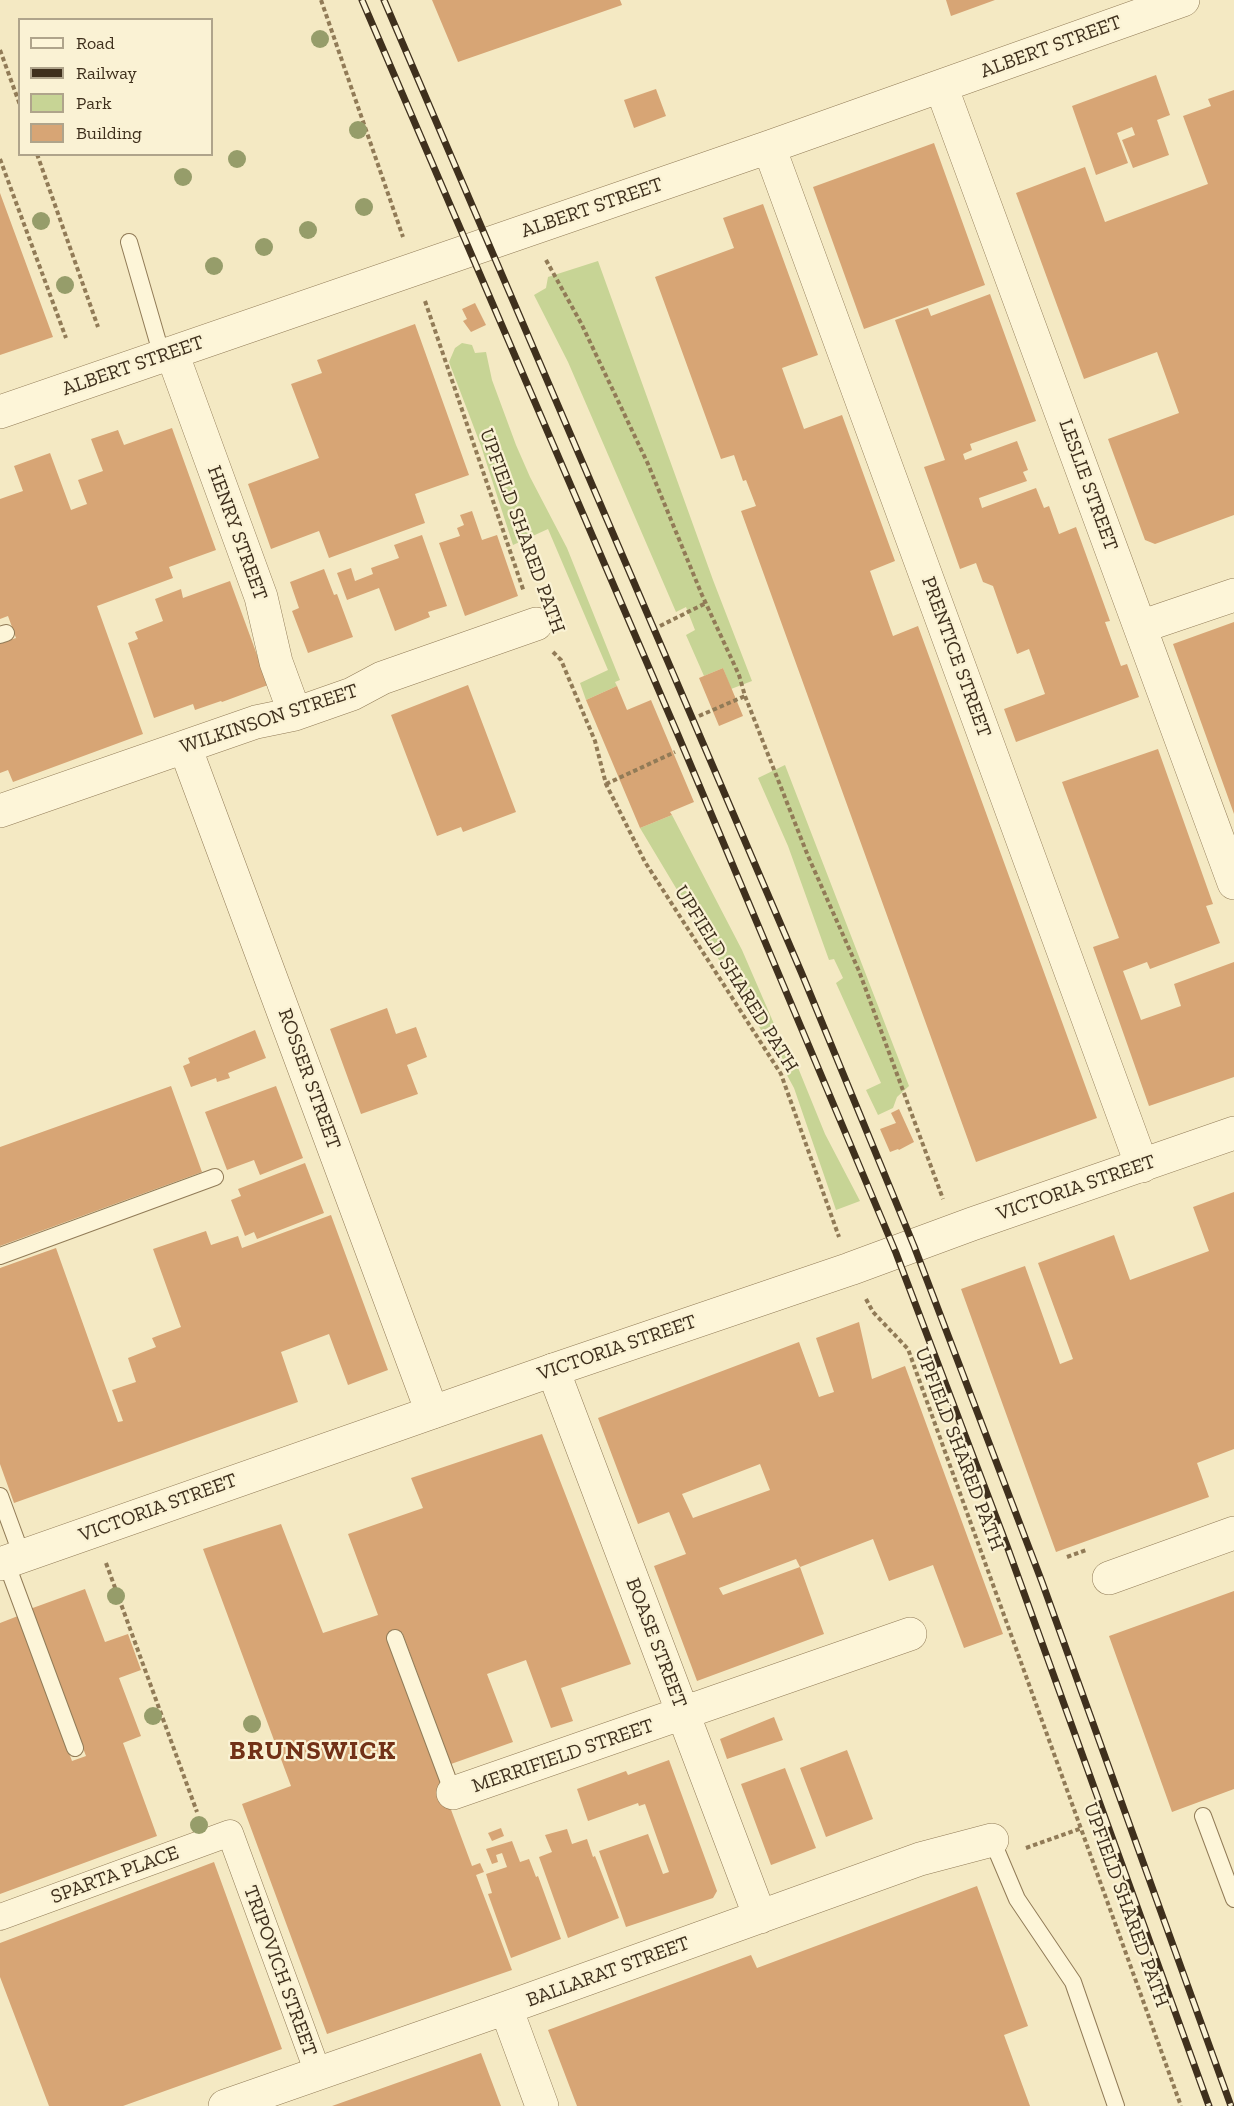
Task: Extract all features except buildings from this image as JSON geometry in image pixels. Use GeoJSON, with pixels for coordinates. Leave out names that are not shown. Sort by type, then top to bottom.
{"type":"FeatureCollection","features":[{"type":"Feature","properties":{"kind":"street","name":"ALBERT STREET"},"geometry":{"type":"LineString","coordinates":[[0,412],[769,147],[1183,0]]}},
{"type":"Feature","properties":{"kind":"street","name":"LESLIE STREET"},"geometry":{"type":"LineString","coordinates":[[941,87],[1140,627],[1228,847],[1234,883]]}},
{"type":"Feature","properties":{"kind":"street","name":"PRENTICE STREET"},"geometry":{"type":"LineString","coordinates":[[769,147],[1142,1166]]}},
{"type":"Feature","properties":{"kind":"street","name":"HENRY STREET"},"geometry":{"type":"LineString","coordinates":[[167,355],[261,597],[276,662],[295,714]]}},
{"type":"Feature","properties":{"kind":"street"},"geometry":{"type":"LineString","coordinates":[[1140,627],[1234,595]]}},
{"type":"Feature","properties":{"kind":"street","name":"WILKINSON STREET"},"geometry":{"type":"LineString","coordinates":[[0,811],[256,722],[295,714],[352,694],[382,678],[536,624]]}},
{"type":"Feature","properties":{"kind":"street","name":"ROSSER STREET"},"geometry":{"type":"LineString","coordinates":[[185,747],[432,1412]]}},
{"type":"Feature","properties":{"kind":"street","name":"VICTORIA STREET"},"geometry":{"type":"LineString","coordinates":[[9,1561],[1234,1133]]}},
{"type":"Feature","properties":{"kind":"street","name":"BOASE STREET"},"geometry":{"type":"LineString","coordinates":[[552,1370],[760,1917]]}},
{"type":"Feature","properties":{"kind":"street"},"geometry":{"type":"LineString","coordinates":[[1109,1578],[1234,1533]]}},
{"type":"Feature","properties":{"kind":"street","name":"MERRIFIELD STREET"},"geometry":{"type":"LineString","coordinates":[[453,1793],[910,1634]]}},
{"type":"Feature","properties":{"kind":"street","name":"TRIPOVICH STREET"},"geometry":{"type":"LineString","coordinates":[[219,1837],[243,1869],[318,2073]]}},
{"type":"Feature","properties":{"kind":"street","name":"SPARTA PLACE"},"geometry":{"type":"LineString","coordinates":[[0,1917],[219,1837]]}},
{"type":"Feature","properties":{"kind":"street","name":"BALLARAT STREET"},"geometry":{"type":"LineString","coordinates":[[225,2106],[263,2100],[318,2073],[920,1859],[992,1840]]}},
{"type":"Feature","properties":{"kind":"street"},"geometry":{"type":"LineString","coordinates":[[506,2008],[542,2106]]}},
{"type":"Feature","properties":{"kind":"lane"},"geometry":{"type":"LineString","coordinates":[[129,242],[167,355]]}},
{"type":"Feature","properties":{"kind":"lane"},"geometry":{"type":"LineString","coordinates":[[0,1256],[215,1178]]}},
{"type":"Feature","properties":{"kind":"lane"},"geometry":{"type":"LineString","coordinates":[[0,1496],[9,1561],[75,1748]]}},
{"type":"Feature","properties":{"kind":"lane"},"geometry":{"type":"LineString","coordinates":[[395,1638],[453,1793]]}},
{"type":"Feature","properties":{"kind":"lane"},"geometry":{"type":"LineString","coordinates":[[1203,1816],[1234,1899]]}},
{"type":"Feature","properties":{"kind":"lane"},"geometry":{"type":"LineString","coordinates":[[992,1840],[1017,1899],[1073,1982],[1116,2106]]}},
{"type":"Feature","properties":{"kind":"path","name":"UPFIELD SHARED PATH"},"geometry":{"type":"LineString","coordinates":[[321,0],[536,624],[545,644],[561,660],[595,741],[606,784],[645,862],[781,1074],[850,1269],[873,1312],[908,1349],[1181,2106]]}},
{"type":"Feature","properties":{"kind":"path"},"geometry":{"type":"LineString","coordinates":[[0,50],[18,100]]}},
{"type":"Feature","properties":{"kind":"path"},"geometry":{"type":"LineString","coordinates":[[38,156],[98,327]]}},
{"type":"Feature","properties":{"kind":"path"},"geometry":{"type":"LineString","coordinates":[[0,159],[66,338]]}},
{"type":"Feature","properties":{"kind":"path"},"geometry":{"type":"LineString","coordinates":[[529,230],[581,323],[648,464],[706,603],[740,675],[745,696],[808,856],[859,971],[954,1231]]}},
{"type":"Feature","properties":{"kind":"path"},"geometry":{"type":"LineString","coordinates":[[660,626],[706,603]]}},
{"type":"Feature","properties":{"kind":"path"},"geometry":{"type":"LineString","coordinates":[[699,716],[745,696]]}},
{"type":"Feature","properties":{"kind":"path"},"geometry":{"type":"LineString","coordinates":[[606,784],[675,752]]}},
{"type":"Feature","properties":{"kind":"path"},"geometry":{"type":"LineString","coordinates":[[94,1531],[219,1837]]}},
{"type":"Feature","properties":{"kind":"green space"},"geometry":{"type":"Polygon","coordinates":[[[598,261],[713,580],[752,681],[731,689],[723,668],[704,676],[686,635],[695,630],[686,607],[676,612],[568,362],[534,295],[546,288],[548,277],[598,261]]]}},
{"type":"Feature","properties":{"kind":"green space"},"geometry":{"type":"Polygon","coordinates":[[[462,343],[472,345],[475,353],[486,352],[492,380],[516,445],[567,548],[620,680],[615,682],[617,686],[586,700],[580,683],[608,670],[548,529],[513,545],[481,446],[449,362],[455,348],[462,343]]]}},
{"type":"Feature","properties":{"kind":"green space"},"geometry":{"type":"Polygon","coordinates":[[[785,765],[909,1086],[897,1097],[893,1108],[878,1115],[866,1090],[881,1083],[836,983],[843,978],[834,959],[829,960],[788,846],[758,778],[785,765]]]}},
{"type":"Feature","properties":{"kind":"green space"},"geometry":{"type":"Polygon","coordinates":[[[672,815],[742,950],[781,1040],[790,1048],[825,1134],[860,1201],[836,1210],[794,1088],[640,828],[672,815]]]}},
{"type":"Feature","properties":{"kind":"railway"},"geometry":{"type":"LineString","coordinates":[[362,0],[678,735],[896,1253],[1007,1546],[1209,2106]]}},
{"type":"Feature","properties":{"kind":"railway"},"geometry":{"type":"LineString","coordinates":[[384,0],[802,974],[914,1246],[1042,1582],[1231,2106]]}},
{"type":"Feature","properties":{"kind":"district","name":"BRUNSWICK"},"geometry":{"type":"Point","coordinates":[313,1752]}}]}
